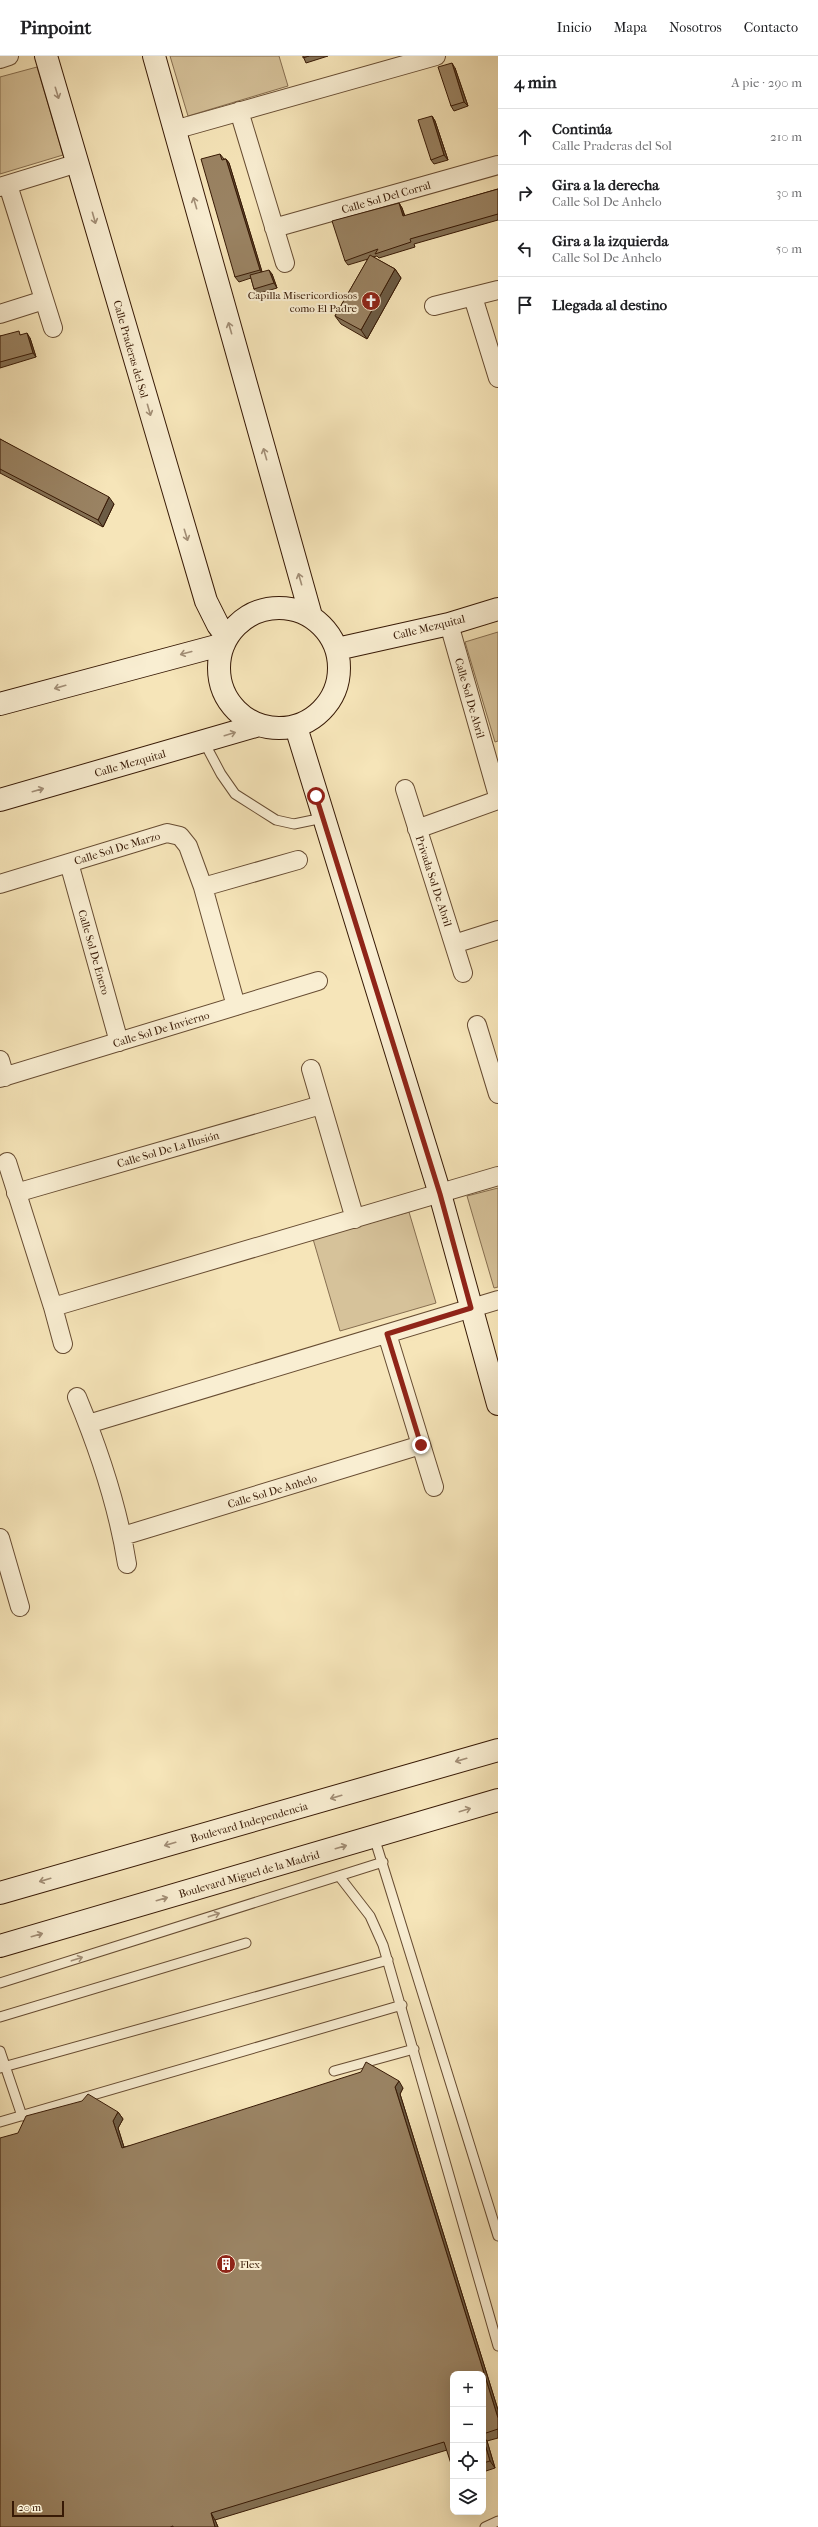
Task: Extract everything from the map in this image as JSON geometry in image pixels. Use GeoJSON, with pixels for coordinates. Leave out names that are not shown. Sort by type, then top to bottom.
{"type":"FeatureCollection","features":[{"type":"Feature","properties":{"kind":"street"},"geometry":{"type":"LineString","coordinates":[[0,59],[9,56]]}},
{"type":"Feature","properties":{"kind":"street","name":"Calle Praderas del Sol"},"geometry":{"type":"LineString","coordinates":[[46,56],[206,601],[225,640]]}},
{"type":"Feature","properties":{"kind":"street"},"geometry":{"type":"LineString","coordinates":[[154,56],[311,616]]}},
{"type":"Feature","properties":{"kind":"street"},"geometry":{"type":"LineString","coordinates":[[174,130],[436,56]]}},
{"type":"Feature","properties":{"kind":"street"},"geometry":{"type":"LineString","coordinates":[[239,111],[284,263]]}},
{"type":"Feature","properties":{"kind":"street"},"geometry":{"type":"LineString","coordinates":[[53,328],[4,186],[78,163]]}},
{"type":"Feature","properties":{"kind":"street","name":"Calle Sol Del Corral"},"geometry":{"type":"LineString","coordinates":[[274,228],[498,165]]}},
{"type":"Feature","properties":{"kind":"street"},"geometry":{"type":"LineString","coordinates":[[434,306],[498,290]]}},
{"type":"Feature","properties":{"kind":"street"},"geometry":{"type":"LineString","coordinates":[[473,297],[498,378]]}},
{"type":"Feature","properties":{"kind":"street"},"geometry":{"type":"LineString","coordinates":[[0,314],[44,300]]}},
{"type":"Feature","properties":{"kind":"street"},"geometry":{"type":"LineString","coordinates":[[274,608],[293,609],[311,616],[326,630],[337,649],[340,668],[337,687],[323,709],[314,718],[296,727],[277,729],[259,725],[241,716],[228,701],[220,682],[218,663],[225,640],[239,622],[256,612],[274,608]]}},
{"type":"Feature","properties":{"kind":"street","name":"Calle Mezquital"},"geometry":{"type":"LineString","coordinates":[[337,649],[448,624],[498,609]]}},
{"type":"Feature","properties":{"kind":"street","name":"Calle Sol De Abril"},"geometry":{"type":"LineString","coordinates":[[448,624],[498,796]]}},
{"type":"Feature","properties":{"kind":"street"},"geometry":{"type":"LineString","coordinates":[[0,704],[225,640]]}},
{"type":"Feature","properties":{"kind":"street","name":"Calle Mezquital"},"geometry":{"type":"LineString","coordinates":[[0,800],[259,725]]}},
{"type":"Feature","properties":{"kind":"street"},"geometry":{"type":"LineString","coordinates":[[296,727],[440,1194],[498,1404]]}},
{"type":"Feature","properties":{"kind":"street","name":"Privada Sol De Abril"},"geometry":{"type":"LineString","coordinates":[[405,789],[463,973]]}},
{"type":"Feature","properties":{"kind":"street"},"geometry":{"type":"LineString","coordinates":[[417,829],[498,800]]}},
{"type":"Feature","properties":{"kind":"street","name":"Calle Sol De Marzo"},"geometry":{"type":"LineString","coordinates":[[0,884],[167,833],[175,833],[180,836],[188,846],[203,887],[236,1006]]}},
{"type":"Feature","properties":{"kind":"street"},"geometry":{"type":"LineString","coordinates":[[203,887],[298,860]]}},
{"type":"Feature","properties":{"kind":"street","name":"Calle Sol De Enero"},"geometry":{"type":"LineString","coordinates":[[69,863],[119,1042]]}},
{"type":"Feature","properties":{"kind":"street"},"geometry":{"type":"LineString","coordinates":[[454,944],[498,930]]}},
{"type":"Feature","properties":{"kind":"street","name":"Calle Sol De Invierno"},"geometry":{"type":"LineString","coordinates":[[2,1072],[119,1042],[318,981]]}},
{"type":"Feature","properties":{"kind":"street"},"geometry":{"type":"LineString","coordinates":[[477,1025],[492,1054],[498,1094]]}},
{"type":"Feature","properties":{"kind":"street"},"geometry":{"type":"LineString","coordinates":[[310,1069],[355,1219]]}},
{"type":"Feature","properties":{"kind":"street","name":"Calle Sol De La Ilusión"},"geometry":{"type":"LineString","coordinates":[[16,1193],[321,1104]]}},
{"type":"Feature","properties":{"kind":"street"},"geometry":{"type":"LineString","coordinates":[[6,1162],[54,1307],[62,1344]]}},
{"type":"Feature","properties":{"kind":"street"},"geometry":{"type":"LineString","coordinates":[[54,1307],[498,1176]]}},
{"type":"Feature","properties":{"kind":"street"},"geometry":{"type":"LineString","coordinates":[[88,1424],[498,1300]]}},
{"type":"Feature","properties":{"kind":"street"},"geometry":{"type":"LineString","coordinates":[[387,1334],[434,1487]]}},
{"type":"Feature","properties":{"kind":"street"},"geometry":{"type":"LineString","coordinates":[[77,1397],[88,1424],[123,1536],[128,1564]]}},
{"type":"Feature","properties":{"kind":"street","name":"Calle Sol De Anhelo"},"geometry":{"type":"LineString","coordinates":[[123,1536],[421,1445]]}},
{"type":"Feature","properties":{"kind":"street"},"geometry":{"type":"LineString","coordinates":[[0,1538],[5,1574],[20,1607]]}},
{"type":"Feature","properties":{"kind":"street","name":"Boulevard Independencia"},"geometry":{"type":"LineString","coordinates":[[0,1893],[498,1750]]}},
{"type":"Feature","properties":{"kind":"street","name":"Boulevard Miguel de la Madrid"},"geometry":{"type":"LineString","coordinates":[[0,1946],[498,1800]]}},
{"type":"Feature","properties":{"kind":"lane"},"geometry":{"type":"LineString","coordinates":[[204,742],[221,774],[235,794],[276,820],[294,824],[323,818]]}},
{"type":"Feature","properties":{"kind":"lane"},"geometry":{"type":"LineString","coordinates":[[374,1837],[498,2236]]}},
{"type":"Feature","properties":{"kind":"lane"},"geometry":{"type":"LineString","coordinates":[[0,1983],[383,1862]]}},
{"type":"Feature","properties":{"kind":"lane"},"geometry":{"type":"LineString","coordinates":[[339,1876],[370,1916],[388,1960],[498,2346]]}},
{"type":"Feature","properties":{"kind":"lane"},"geometry":{"type":"LineString","coordinates":[[0,2017],[246,1943]]}},
{"type":"Feature","properties":{"kind":"lane"},"geometry":{"type":"LineString","coordinates":[[2,2067],[388,1960]]}},
{"type":"Feature","properties":{"kind":"lane"},"geometry":{"type":"LineString","coordinates":[[0,2122],[402,2005]]}},
{"type":"Feature","properties":{"kind":"lane"},"geometry":{"type":"LineString","coordinates":[[334,2071],[414,2049]]}},
{"type":"Feature","properties":{"kind":"lane"},"geometry":{"type":"LineString","coordinates":[[0,2051],[2,2067],[22,2116]]}},
{"type":"Feature","properties":{"kind":"lane"},"geometry":{"type":"LineString","coordinates":[[485,2527],[498,2521]]}},
{"type":"Feature","properties":{"kind":"shaded area"},"geometry":{"type":"Polygon","coordinates":[[[170,56],[279,56],[288,86],[188,116],[170,56]]]}},
{"type":"Feature","properties":{"kind":"shaded area"},"geometry":{"type":"Polygon","coordinates":[[[37,67],[63,155],[0,174],[0,77],[37,67]]]}},
{"type":"Feature","properties":{"kind":"shaded area"},"geometry":{"type":"Polygon","coordinates":[[[498,632],[498,741],[495,742],[465,642],[498,632]]]}},
{"type":"Feature","properties":{"kind":"shaded area"},"geometry":{"type":"Polygon","coordinates":[[[498,1188],[498,1287],[494,1288],[467,1196],[498,1188]]]}},
{"type":"Feature","properties":{"kind":"shaded area"},"geometry":{"type":"Polygon","coordinates":[[[409,1212],[436,1303],[340,1331],[313,1239],[409,1212]]]}},
{"type":"Feature","properties":{"kind":"building"},"geometry":{"type":"Polygon","coordinates":[[[452,63],[464,102],[451,106],[438,67],[452,63]]]}},
{"type":"Feature","properties":{"kind":"building"},"geometry":{"type":"Polygon","coordinates":[[[432,116],[444,155],[431,160],[418,120],[432,116]]]}},
{"type":"Feature","properties":{"kind":"building"},"geometry":{"type":"Polygon","coordinates":[[[220,154],[222,160],[226,159],[260,270],[235,277],[201,159],[220,154]]]}},
{"type":"Feature","properties":{"kind":"building"},"geometry":{"type":"Polygon","coordinates":[[[498,189],[498,214],[410,239],[411,242],[375,254],[378,249],[345,261],[332,221],[399,203],[403,216],[498,189]]]}},
{"type":"Feature","properties":{"kind":"building","name":"Capilla Misericordiosos como El Padre"},"geometry":{"type":"Polygon","coordinates":[[[370,255],[395,269],[361,330],[335,316],[370,255]]]}},
{"type":"Feature","properties":{"kind":"building"},"geometry":{"type":"Polygon","coordinates":[[[269,270],[274,283],[254,289],[250,275],[269,270]]]}},
{"type":"Feature","properties":{"kind":"building"},"geometry":{"type":"Polygon","coordinates":[[[19,331],[20,335],[27,333],[33,353],[0,362],[0,336],[19,331]]]}},
{"type":"Feature","properties":{"kind":"building"},"geometry":{"type":"Polygon","coordinates":[[[0,439],[109,497],[98,520],[0,469],[0,439]]]}},
{"type":"Feature","properties":{"kind":"building","name":"Flex"},"geometry":{"type":"Polygon","coordinates":[[[366,2062],[399,2081],[395,2087],[483,2371],[450,2371],[450,2461],[444,2442],[211,2513],[215,2527],[0,2527],[0,2138],[18,2133],[26,2116],[82,2101],[88,2094],[118,2112],[113,2121],[122,2148],[361,2072],[366,2062]]]}},
{"type":"Feature","properties":{"kind":"building","name":"Flex"},"geometry":{"type":"Polygon","coordinates":[[[486,2379],[498,2418],[498,2429],[486,2433],[486,2379]]]}},
{"type":"Feature","properties":{"kind":"building"},"geometry":{"type":"Polygon","coordinates":[[[486,2448],[490,2461],[486,2462],[486,2448]]]}},
{"type":"Feature","properties":{"kind":"place","name":"Capilla Misericordiosos como El Padre"},"geometry":{"type":"Point","coordinates":[371,301]}},
{"type":"Feature","properties":{"kind":"place","name":"Flex"},"geometry":{"type":"Point","coordinates":[226,2264]}},
{"type":"Feature","properties":{"kind":"route"},"geometry":{"type":"LineString","coordinates":[[316,796],[440,1194],[471,1308],[387,1334],[421,1445]]}}]}
